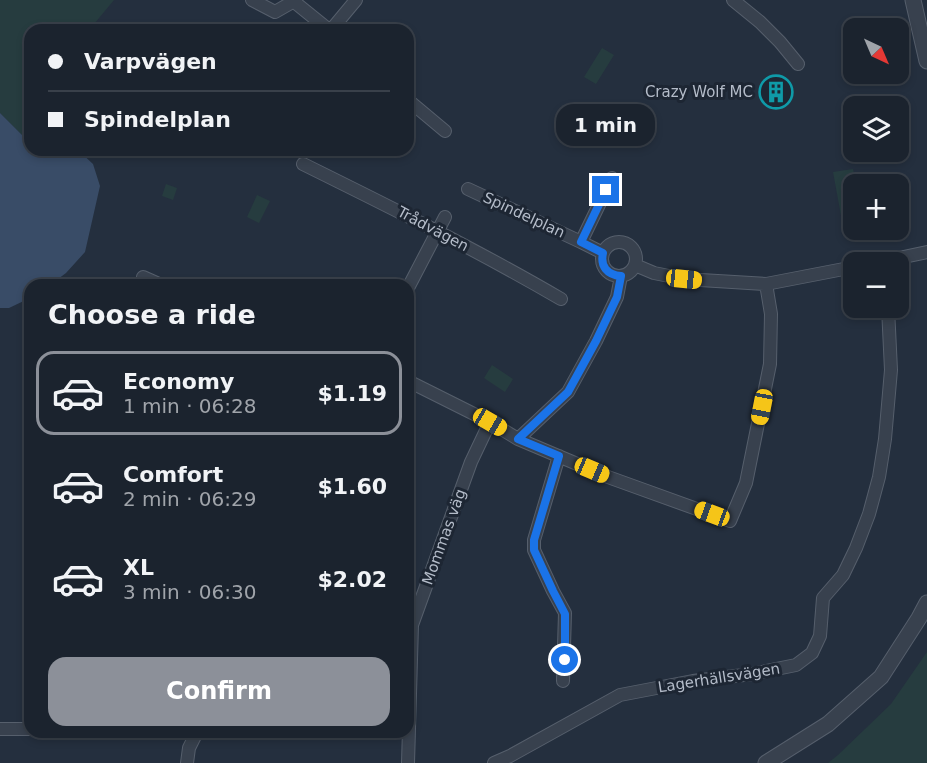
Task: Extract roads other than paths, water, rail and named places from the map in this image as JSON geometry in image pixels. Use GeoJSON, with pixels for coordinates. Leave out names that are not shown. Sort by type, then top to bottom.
{"type":"FeatureCollection","features":[{"type":"Feature","properties":{"kind":"street"},"geometry":{"type":"LineString","coordinates":[[252,0],[275,12],[294,1],[323,24]]}},
{"type":"Feature","properties":{"kind":"street"},"geometry":{"type":"LineString","coordinates":[[335,24],[356,0]]}},
{"type":"Feature","properties":{"kind":"street"},"geometry":{"type":"LineString","coordinates":[[733,0],[760,22],[798,64]]}},
{"type":"Feature","properties":{"kind":"street"},"geometry":{"type":"LineString","coordinates":[[913,0],[927,61]]}},
{"type":"Feature","properties":{"kind":"street"},"geometry":{"type":"LineString","coordinates":[[414,105],[445,130]]}},
{"type":"Feature","properties":{"kind":"street","name":"Trådvägen"},"geometry":{"type":"LineString","coordinates":[[303,164],[438,231],[561,299]]}},
{"type":"Feature","properties":{"kind":"street","name":"Spindelplan"},"geometry":{"type":"LineString","coordinates":[[581,242],[612,178]]}},
{"type":"Feature","properties":{"kind":"street","name":"Spindelplan"},"geometry":{"type":"LineString","coordinates":[[468,189],[603,253]]}},
{"type":"Feature","properties":{"kind":"street"},"geometry":{"type":"LineString","coordinates":[[413,279],[446,217]]}},
{"type":"Feature","properties":{"kind":"street"},"geometry":{"type":"LineString","coordinates":[[622,242],[632,248],[636,259],[635,265],[621,276],[611,274],[602,262],[603,253],[610,244],[622,242]]}},
{"type":"Feature","properties":{"kind":"street"},"geometry":{"type":"LineString","coordinates":[[909,256],[927,252]]}},
{"type":"Feature","properties":{"kind":"street"},"geometry":{"type":"LineString","coordinates":[[635,265],[654,273],[684,279],[766,284],[843,269]]}},
{"type":"Feature","properties":{"kind":"street"},"geometry":{"type":"LineString","coordinates":[[518,439],[568,392],[617,297],[621,276]]}},
{"type":"Feature","properties":{"kind":"street"},"geometry":{"type":"LineString","coordinates":[[143,277],[148,279]]}},
{"type":"Feature","properties":{"kind":"street"},"geometry":{"type":"LineString","coordinates":[[414,384],[490,422],[518,439],[608,477],[730,521],[746,483],[770,364],[771,314],[766,284]]}},
{"type":"Feature","properties":{"kind":"street","name":"Lagerhällsvägen"},"geometry":{"type":"LineString","coordinates":[[494,763],[620,695],[796,665],[812,653],[820,636],[823,598],[843,574],[856,548],[869,514],[879,477],[891,370],[888,318]]}},
{"type":"Feature","properties":{"kind":"street","name":"Mommas väg"},"geometry":{"type":"LineString","coordinates":[[414,619],[471,462],[490,422]]}},
{"type":"Feature","properties":{"kind":"street"},"geometry":{"type":"LineString","coordinates":[[559,456],[536,532],[534,550],[565,614],[563,681]]}},
{"type":"Feature","properties":{"kind":"street"},"geometry":{"type":"LineString","coordinates":[[766,763],[828,724],[881,677],[927,603]]}},
{"type":"Feature","properties":{"kind":"street"},"geometry":{"type":"LineString","coordinates":[[0,729],[24,729]]}},
{"type":"Feature","properties":{"kind":"street"},"geometry":{"type":"LineString","coordinates":[[187,763],[193,738]]}},
{"type":"Feature","properties":{"kind":"street","name":"Mommas väg"},"geometry":{"type":"LineString","coordinates":[[408,763],[409,738]]}},
{"type":"Feature","properties":{"kind":"water"},"geometry":{"type":"Polygon","coordinates":[[[0,113],[24,137],[24,156],[84,156],[93,164],[100,186],[85,252],[58,279],[24,279],[24,301],[9,308],[0,308],[0,113]]]}},
{"type":"Feature","properties":{"kind":"place","name":"Crazy Wolf MC"},"geometry":{"type":"Point","coordinates":[776,92]}}]}
